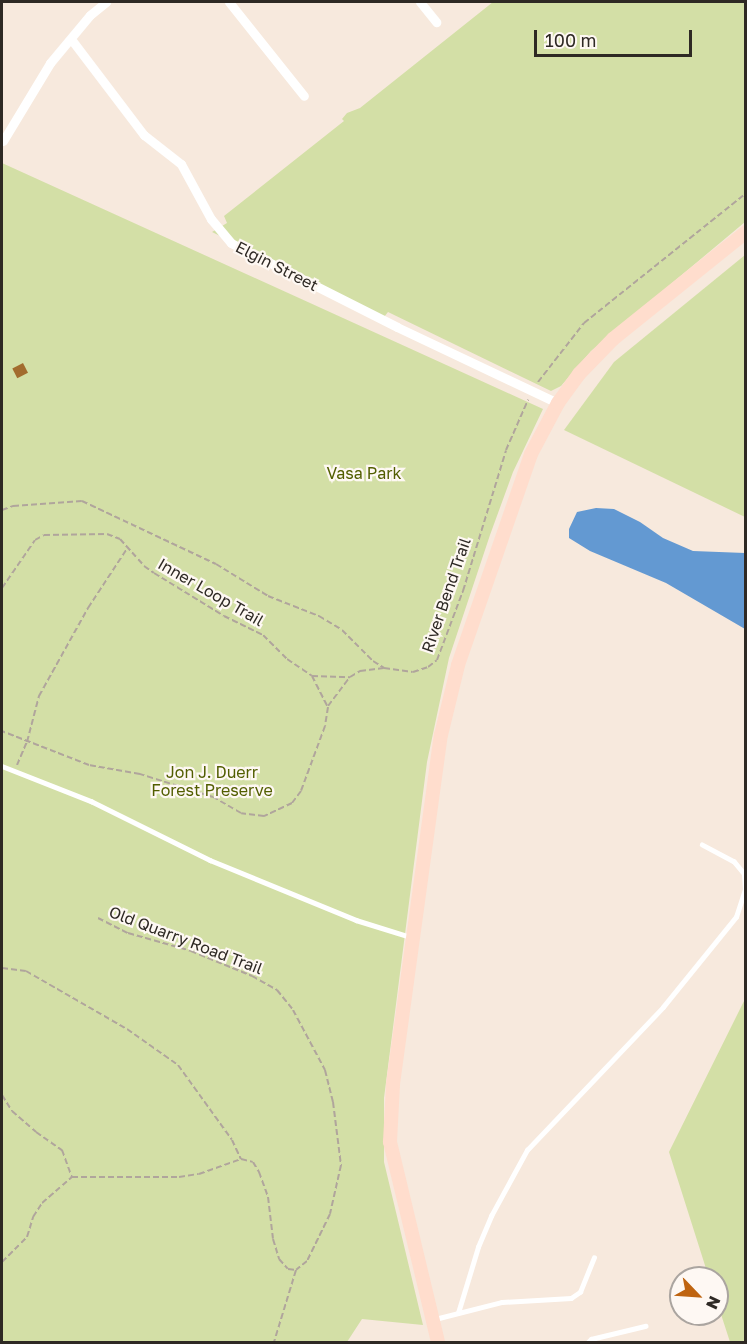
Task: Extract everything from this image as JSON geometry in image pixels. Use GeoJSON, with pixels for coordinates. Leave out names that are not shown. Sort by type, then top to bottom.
{"type":"FeatureCollection","features":[{"type":"Feature","properties":{"kind":"main road"},"geometry":{"type":"LineString","coordinates":[[438,1342],[390,1142],[393,1084],[441,735],[458,665],[531,454],[558,404],[579,374],[613,339],[746,232]]}},
{"type":"Feature","properties":{"kind":"street"},"geometry":{"type":"LineString","coordinates":[[3,141],[50,63],[90,15],[106,2]]}},
{"type":"Feature","properties":{"kind":"street"},"geometry":{"type":"LineString","coordinates":[[229,2],[304,96]]}},
{"type":"Feature","properties":{"kind":"street"},"geometry":{"type":"LineString","coordinates":[[420,2],[436,22]]}},
{"type":"Feature","properties":{"kind":"street","name":"Elgin Street"},"geometry":{"type":"LineString","coordinates":[[71,39],[144,135],[182,164],[211,219],[231,243],[397,327],[558,404]]}},
{"type":"Feature","properties":{"kind":"lane"},"geometry":{"type":"LineString","coordinates":[[2,766],[90,801],[220,864],[356,920],[413,938]]}},
{"type":"Feature","properties":{"kind":"lane"},"geometry":{"type":"LineString","coordinates":[[458,1313],[478,1247],[491,1216],[527,1150],[663,1007],[736,917],[745,889],[744,874],[734,862],[702,844]]}},
{"type":"Feature","properties":{"kind":"lane"},"geometry":{"type":"LineString","coordinates":[[433,1320],[502,1302],[571,1298],[580,1292],[594,1258]]}},
{"type":"Feature","properties":{"kind":"lane"},"geometry":{"type":"LineString","coordinates":[[588,1342],[591,1339],[645,1326]]}},
{"type":"Feature","properties":{"kind":"path","name":"River Bend Trail"},"geometry":{"type":"LineString","coordinates":[[384,668],[413,672],[428,668],[437,660],[463,591],[506,450],[531,390],[584,323],[746,193]]}},
{"type":"Feature","properties":{"kind":"path"},"geometry":{"type":"LineString","coordinates":[[2,510],[13,506],[82,501],[216,564],[268,596],[319,616],[342,630],[373,661],[384,668]]}},
{"type":"Feature","properties":{"kind":"path","name":"Inner Loop Trail"},"geometry":{"type":"LineString","coordinates":[[2,588],[35,540],[44,535],[107,534],[120,539],[144,566],[225,616],[263,635],[287,659],[312,676],[327,707]]}},
{"type":"Feature","properties":{"kind":"path"},"geometry":{"type":"LineString","coordinates":[[14,771],[27,742],[39,696],[88,608],[128,547]]}},
{"type":"Feature","properties":{"kind":"path"},"geometry":{"type":"LineString","coordinates":[[2,730],[27,742],[89,765],[140,774],[213,797],[241,813],[264,816],[286,807],[301,791],[325,726],[327,707],[338,689],[360,671],[384,668]]}},
{"type":"Feature","properties":{"kind":"path"},"geometry":{"type":"LineString","coordinates":[[312,676],[350,677]]}},
{"type":"Feature","properties":{"kind":"path","name":"Old Quarry Road Trail"},"geometry":{"type":"LineString","coordinates":[[98,918],[128,933],[191,951],[252,976],[277,990],[293,1010],[325,1070],[333,1102],[341,1165],[330,1214],[308,1261],[296,1270],[274,1342]]}},
{"type":"Feature","properties":{"kind":"path"},"geometry":{"type":"LineString","coordinates":[[2,968],[26,971],[127,1029],[178,1065],[232,1140],[241,1159]]}},
{"type":"Feature","properties":{"kind":"path"},"geometry":{"type":"LineString","coordinates":[[2,1095],[12,1111],[62,1150],[72,1177]]}},
{"type":"Feature","properties":{"kind":"path"},"geometry":{"type":"LineString","coordinates":[[2,1262],[17,1250],[27,1237],[33,1218],[42,1203],[72,1177],[179,1177],[199,1174],[241,1159],[253,1162],[259,1172],[268,1197],[273,1239],[279,1259],[288,1269],[296,1270]]}},
{"type":"Feature","properties":{"kind":"green space"},"geometry":{"type":"Polygon","coordinates":[[[493,2],[745,2],[745,222],[591,351],[561,386],[551,391],[388,312],[384,317],[212,232],[227,223],[224,216],[344,121],[342,119],[347,113],[360,108],[493,2]]]}},
{"type":"Feature","properties":{"kind":"green space","name":"Jon J. Duerr Forest Preserve"},"geometry":{"type":"Polygon","coordinates":[[[2,163],[543,409],[513,472],[449,658],[427,762],[384,1098],[384,1162],[423,1325],[362,1319],[347,1342],[2,1342],[2,163]]]}},
{"type":"Feature","properties":{"kind":"green space"},"geometry":{"type":"Polygon","coordinates":[[[745,255],[745,517],[564,430],[614,362],[745,255]]]}},
{"type":"Feature","properties":{"kind":"green space"},"geometry":{"type":"Polygon","coordinates":[[[745,999],[746,1342],[730,1342],[725,1326],[729,1326],[729,1266],[705,1266],[669,1152],[745,999]]]}},
{"type":"Feature","properties":{"kind":"water"},"geometry":{"type":"Polygon","coordinates":[[[596,508],[614,509],[640,522],[663,538],[693,551],[745,553],[745,629],[666,583],[590,551],[569,538],[569,529],[577,512],[596,508]]]}},
{"type":"Feature","properties":{"kind":"building"},"geometry":{"type":"Polygon","coordinates":[[[23,363],[28,373],[17,378],[12,368],[23,363]]]}},
{"type":"Feature","properties":{"kind":"park label","name":"Vasa Park"},"geometry":{"type":"Point","coordinates":[364,473]}}]}
